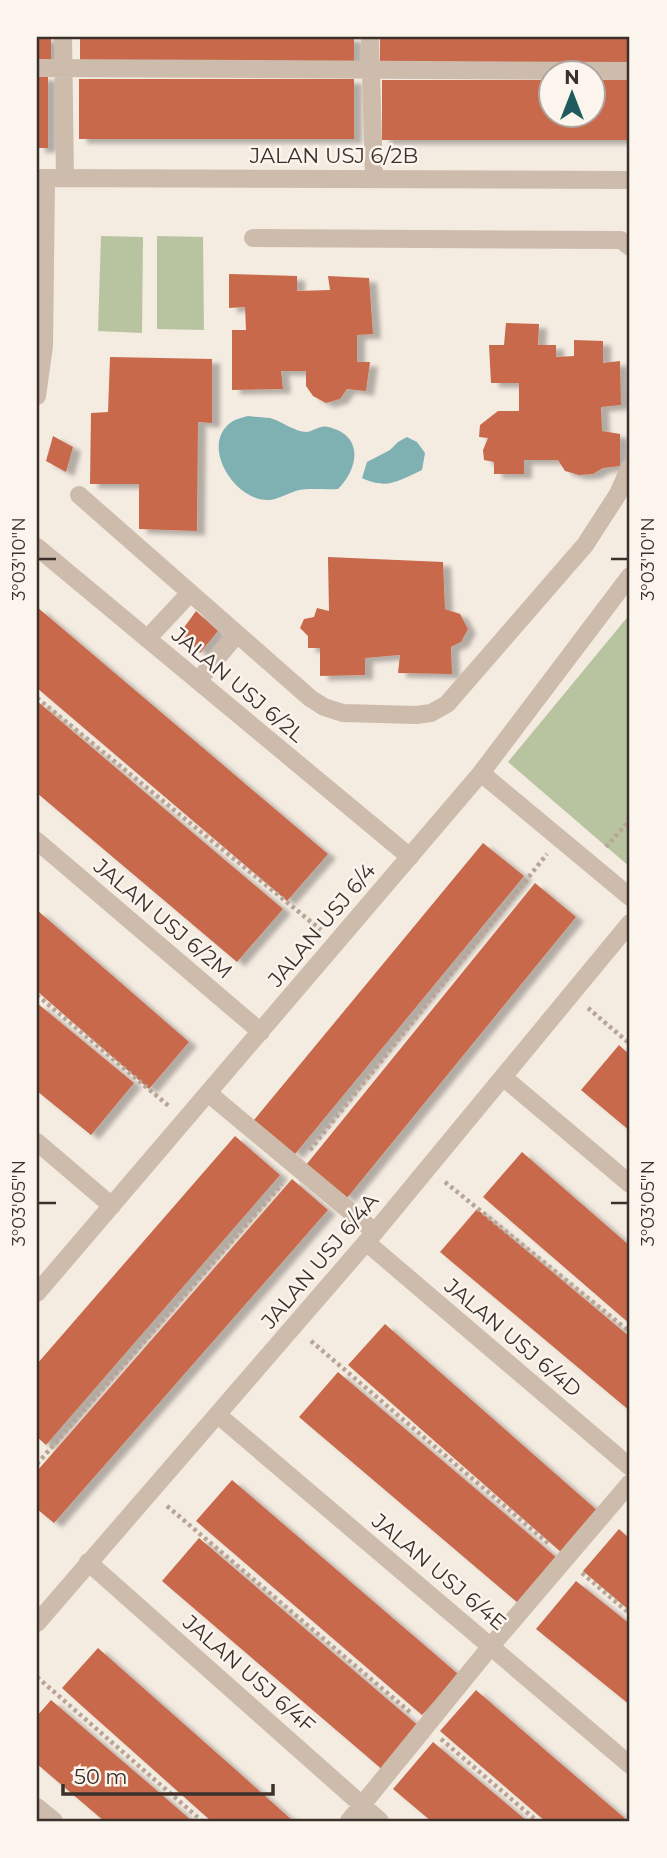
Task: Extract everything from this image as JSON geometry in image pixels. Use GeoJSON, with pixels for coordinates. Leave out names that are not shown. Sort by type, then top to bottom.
{"type":"FeatureCollection","features":[{"type":"Feature","properties":{"kind":"street"},"geometry":{"type":"LineString","coordinates":[[64,37],[65,178]]}},
{"type":"Feature","properties":{"kind":"street"},"geometry":{"type":"LineString","coordinates":[[370,37],[374,178]]}},
{"type":"Feature","properties":{"kind":"street"},"geometry":{"type":"LineString","coordinates":[[37,68],[630,71]]}},
{"type":"Feature","properties":{"kind":"street"},"geometry":{"type":"LineString","coordinates":[[37,396],[44,346],[41,178]]}},
{"type":"Feature","properties":{"kind":"street","name":"JALAN USJ 6/2B"},"geometry":{"type":"LineString","coordinates":[[41,178],[630,180]]}},
{"type":"Feature","properties":{"kind":"street"},"geometry":{"type":"LineString","coordinates":[[253,238],[621,240],[630,247]]}},
{"type":"Feature","properties":{"kind":"street"},"geometry":{"type":"LineString","coordinates":[[79,495],[310,698],[324,707],[343,713],[416,715],[431,713],[447,704],[584,545],[618,494],[630,467]]}},
{"type":"Feature","properties":{"kind":"street","name":"JALAN USJ 6/2L"},"geometry":{"type":"LineString","coordinates":[[37,547],[410,858]]}},
{"type":"Feature","properties":{"kind":"street","name":"JALAN USJ 6/4"},"geometry":{"type":"LineString","coordinates":[[37,1293],[481,774],[630,576]]}},
{"type":"Feature","properties":{"kind":"street"},"geometry":{"type":"LineString","coordinates":[[147,639],[190,593]]}},
{"type":"Feature","properties":{"kind":"street"},"geometry":{"type":"LineString","coordinates":[[198,681],[237,634]]}},
{"type":"Feature","properties":{"kind":"street"},"geometry":{"type":"LineString","coordinates":[[481,774],[630,897]]}},
{"type":"Feature","properties":{"kind":"street","name":"JALAN USJ 6/2M"},"geometry":{"type":"LineString","coordinates":[[37,841],[261,1032]]}},
{"type":"Feature","properties":{"kind":"street","name":"JALAN USJ 6/4A"},"geometry":{"type":"LineString","coordinates":[[37,1623],[294,1327],[630,923]]}},
{"type":"Feature","properties":{"kind":"street"},"geometry":{"type":"LineString","coordinates":[[503,1077],[630,1184]]}},
{"type":"Feature","properties":{"kind":"street","name":"JALAN USJ 6/4D"},"geometry":{"type":"LineString","coordinates":[[208,1093],[297,1167],[370,1237],[630,1468]]}},
{"type":"Feature","properties":{"kind":"street"},"geometry":{"type":"LineString","coordinates":[[37,1142],[112,1206]]}},
{"type":"Feature","properties":{"kind":"street","name":"JALAN USJ 6/4E"},"geometry":{"type":"LineString","coordinates":[[218,1415],[630,1765]]}},
{"type":"Feature","properties":{"kind":"street"},"geometry":{"type":"LineString","coordinates":[[349,1821],[491,1646],[630,1483]]}},
{"type":"Feature","properties":{"kind":"street","name":"JALAN USJ 6/4F"},"geometry":{"type":"LineString","coordinates":[[88,1562],[380,1821]]}},
{"type":"Feature","properties":{"kind":"street"},"geometry":{"type":"LineString","coordinates":[[37,1807],[54,1821]]}},
{"type":"Feature","properties":{"kind":"path"},"geometry":{"type":"LineString","coordinates":[[37,698],[336,943]]}},
{"type":"Feature","properties":{"kind":"path"},"geometry":{"type":"LineString","coordinates":[[606,847],[630,820]]}},
{"type":"Feature","properties":{"kind":"path"},"geometry":{"type":"LineString","coordinates":[[37,1464],[297,1167],[559,840]]}},
{"type":"Feature","properties":{"kind":"path"},"geometry":{"type":"LineString","coordinates":[[572,994],[630,1044]]}},
{"type":"Feature","properties":{"kind":"path"},"geometry":{"type":"LineString","coordinates":[[37,995],[185,1120]]}},
{"type":"Feature","properties":{"kind":"path"},"geometry":{"type":"LineString","coordinates":[[428,1168],[630,1332]]}},
{"type":"Feature","properties":{"kind":"path"},"geometry":{"type":"LineString","coordinates":[[294,1327],[630,1614]]}},
{"type":"Feature","properties":{"kind":"path"},"geometry":{"type":"LineString","coordinates":[[150,1491],[537,1821]]}},
{"type":"Feature","properties":{"kind":"path"},"geometry":{"type":"LineString","coordinates":[[37,1677],[202,1821]]}},
{"type":"Feature","properties":{"kind":"green space"},"geometry":{"type":"Polygon","coordinates":[[[101,236],[143,237],[142,333],[98,331],[101,236]]]}},
{"type":"Feature","properties":{"kind":"green space"},"geometry":{"type":"Polygon","coordinates":[[[157,236],[203,237],[204,330],[157,329],[157,236]]]}},
{"type":"Feature","properties":{"kind":"green space"},"geometry":{"type":"Polygon","coordinates":[[[630,614],[630,867],[508,762],[630,614]]]}},
{"type":"Feature","properties":{"kind":"water"},"geometry":{"type":"Polygon","coordinates":[[[248,416],[270,418],[302,432],[320,427],[340,431],[348,437],[354,453],[354,462],[345,481],[338,489],[299,490],[272,500],[255,498],[243,491],[225,469],[219,443],[223,431],[233,421],[248,416]]]}},
{"type":"Feature","properties":{"kind":"water"},"geometry":{"type":"Polygon","coordinates":[[[407,437],[417,442],[425,453],[422,470],[386,484],[362,478],[367,462],[407,437]]]}},
{"type":"Feature","properties":{"kind":"building"},"geometry":{"type":"Polygon","coordinates":[[[37,37],[51,37],[51,66],[37,66],[37,37]]]}},
{"type":"Feature","properties":{"kind":"building"},"geometry":{"type":"Polygon","coordinates":[[[80,37],[354,37],[354,67],[80,68],[80,37]]]}},
{"type":"Feature","properties":{"kind":"building"},"geometry":{"type":"Polygon","coordinates":[[[380,37],[630,37],[630,68],[608,68],[608,60],[538,60],[538,68],[380,67],[380,37]]]}},
{"type":"Feature","properties":{"kind":"building"},"geometry":{"type":"Polygon","coordinates":[[[37,76],[48,76],[48,148],[37,148],[37,76]]]}},
{"type":"Feature","properties":{"kind":"building"},"geometry":{"type":"Polygon","coordinates":[[[79,79],[354,79],[354,139],[79,139],[79,79]]]}},
{"type":"Feature","properties":{"kind":"building"},"geometry":{"type":"Polygon","coordinates":[[[382,80],[538,80],[538,130],[608,130],[608,80],[630,80],[630,140],[382,140],[382,80]]]}},
{"type":"Feature","properties":{"kind":"building"},"geometry":{"type":"Polygon","coordinates":[[[229,274],[297,276],[297,291],[330,290],[328,276],[369,278],[373,334],[357,335],[357,362],[370,362],[366,391],[347,389],[340,399],[326,403],[313,396],[306,386],[306,371],[281,371],[283,389],[232,390],[232,330],[246,330],[245,307],[229,308],[229,274]]]}},
{"type":"Feature","properties":{"kind":"building"},"geometry":{"type":"Polygon","coordinates":[[[506,323],[539,324],[538,345],[556,345],[556,357],[574,356],[574,340],[603,341],[603,363],[620,361],[621,405],[601,407],[602,431],[620,434],[620,466],[579,475],[565,471],[558,460],[524,460],[524,474],[494,474],[494,462],[484,460],[483,450],[488,438],[479,437],[480,425],[498,411],[519,411],[519,383],[491,383],[489,345],[504,345],[506,323]]]}},
{"type":"Feature","properties":{"kind":"building"},"geometry":{"type":"Polygon","coordinates":[[[110,357],[212,359],[212,423],[198,422],[197,531],[139,529],[139,484],[90,484],[91,413],[108,412],[110,357]]]}},
{"type":"Feature","properties":{"kind":"building"},"geometry":{"type":"Polygon","coordinates":[[[53,436],[73,447],[66,472],[46,461],[53,436]]]}},
{"type":"Feature","properties":{"kind":"building"},"geometry":{"type":"Polygon","coordinates":[[[328,557],[443,562],[445,609],[460,614],[468,629],[461,642],[451,647],[452,674],[398,673],[400,655],[365,658],[365,675],[320,676],[320,648],[308,648],[308,636],[300,628],[304,619],[314,617],[317,608],[329,611],[328,557]]]}},
{"type":"Feature","properties":{"kind":"building"},"geometry":{"type":"Polygon","coordinates":[[[37,607],[328,854],[287,901],[37,688],[37,607]]]}},
{"type":"Feature","properties":{"kind":"building"},"geometry":{"type":"Polygon","coordinates":[[[196,611],[218,631],[200,653],[180,633],[196,611]]]}},
{"type":"Feature","properties":{"kind":"building"},"geometry":{"type":"Polygon","coordinates":[[[37,701],[283,909],[237,962],[37,793],[37,701]]]}},
{"type":"Feature","properties":{"kind":"building"},"geometry":{"type":"Polygon","coordinates":[[[483,843],[524,876],[295,1154],[254,1120],[483,843]]]}},
{"type":"Feature","properties":{"kind":"building"},"geometry":{"type":"Polygon","coordinates":[[[535,883],[576,917],[347,1198],[306,1165],[535,883]]]}},
{"type":"Feature","properties":{"kind":"building"},"geometry":{"type":"Polygon","coordinates":[[[37,910],[189,1042],[149,1089],[37,991],[37,910]]]}},
{"type":"Feature","properties":{"kind":"building"},"geometry":{"type":"Polygon","coordinates":[[[37,1003],[134,1083],[91,1135],[37,1091],[37,1003]]]}},
{"type":"Feature","properties":{"kind":"building"},"geometry":{"type":"Polygon","coordinates":[[[619,1045],[630,1055],[630,1131],[581,1090],[619,1045]]]}},
{"type":"Feature","properties":{"kind":"building"},"geometry":{"type":"Polygon","coordinates":[[[235,1136],[280,1175],[46,1445],[37,1437],[37,1364],[235,1136]]]}},
{"type":"Feature","properties":{"kind":"building"},"geometry":{"type":"Polygon","coordinates":[[[522,1152],[630,1246],[630,1324],[483,1197],[522,1152]]]}},
{"type":"Feature","properties":{"kind":"building"},"geometry":{"type":"Polygon","coordinates":[[[292,1179],[328,1210],[54,1523],[37,1509],[37,1471],[292,1179]]]}},
{"type":"Feature","properties":{"kind":"building"},"geometry":{"type":"Polygon","coordinates":[[[477,1209],[630,1337],[630,1411],[440,1252],[477,1209]]]}},
{"type":"Feature","properties":{"kind":"building"},"geometry":{"type":"Polygon","coordinates":[[[385,1324],[599,1512],[562,1553],[348,1365],[385,1324]]]}},
{"type":"Feature","properties":{"kind":"building"},"geometry":{"type":"Polygon","coordinates":[[[338,1372],[557,1558],[518,1603],[299,1417],[338,1372]]]}},
{"type":"Feature","properties":{"kind":"building"},"geometry":{"type":"Polygon","coordinates":[[[232,1480],[458,1674],[422,1715],[196,1521],[232,1480]]]}},
{"type":"Feature","properties":{"kind":"building"},"geometry":{"type":"Polygon","coordinates":[[[619,1529],[630,1539],[630,1611],[583,1571],[619,1529]]]}},
{"type":"Feature","properties":{"kind":"building"},"geometry":{"type":"Polygon","coordinates":[[[199,1538],[421,1728],[384,1771],[162,1581],[199,1538]]]}},
{"type":"Feature","properties":{"kind":"building"},"geometry":{"type":"Polygon","coordinates":[[[576,1581],[630,1624],[630,1705],[536,1629],[576,1581]]]}},
{"type":"Feature","properties":{"kind":"building"},"geometry":{"type":"Polygon","coordinates":[[[98,1648],[293,1821],[211,1821],[62,1688],[98,1648]]]}},
{"type":"Feature","properties":{"kind":"building"},"geometry":{"type":"Polygon","coordinates":[[[476,1690],[628,1821],[545,1821],[440,1731],[476,1690]]]}},
{"type":"Feature","properties":{"kind":"building"},"geometry":{"type":"Polygon","coordinates":[[[51,1700],[192,1821],[104,1821],[37,1764],[37,1716],[51,1700]]]}},
{"type":"Feature","properties":{"kind":"building"},"geometry":{"type":"Polygon","coordinates":[[[433,1742],[527,1821],[431,1821],[393,1789],[433,1742]]]}}]}
